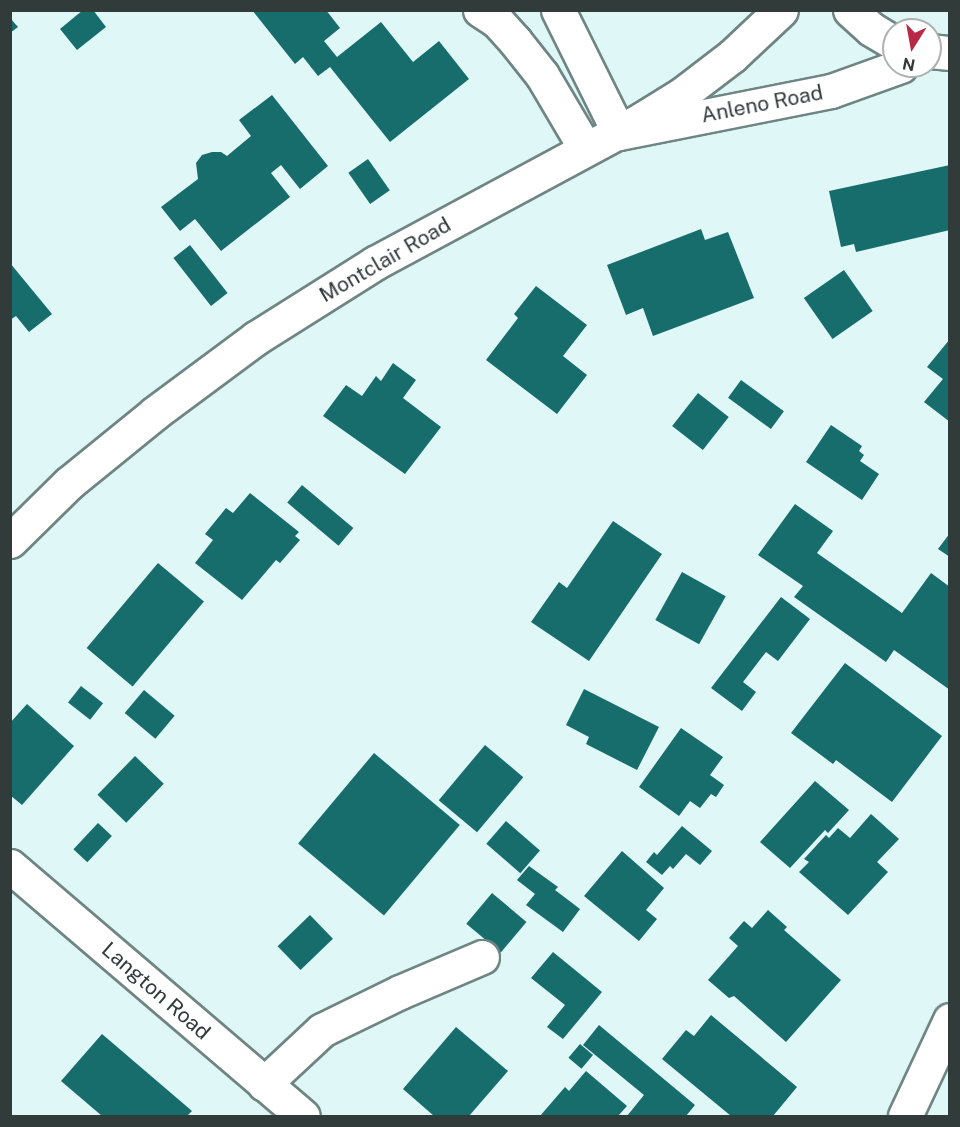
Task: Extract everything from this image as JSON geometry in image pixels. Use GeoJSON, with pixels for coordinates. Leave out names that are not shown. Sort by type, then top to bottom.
{"type":"FeatureCollection","features":[{"type":"Feature","properties":{"kind":"street"},"geometry":{"type":"LineString","coordinates":[[480,10],[497,21],[542,75],[585,148]]}},
{"type":"Feature","properties":{"kind":"street"},"geometry":{"type":"LineString","coordinates":[[558,10],[619,133]]}},
{"type":"Feature","properties":{"kind":"street","name":"Montclair Road"},"geometry":{"type":"LineString","coordinates":[[10,541],[86,469],[154,413],[256,338],[375,263],[585,148],[619,133],[690,88],[732,56],[781,10]]}},
{"type":"Feature","properties":{"kind":"street"},"geometry":{"type":"LineString","coordinates":[[850,10],[882,36]]}},
{"type":"Feature","properties":{"kind":"street","name":"Anleno Road"},"geometry":{"type":"LineString","coordinates":[[619,133],[831,91],[882,73]]}},
{"type":"Feature","properties":{"kind":"street","name":"Langton Road"},"geometry":{"type":"LineString","coordinates":[[10,866],[303,1116]]}},
{"type":"Feature","properties":{"kind":"street"},"geometry":{"type":"LineString","coordinates":[[264,1084],[322,1030],[400,992],[482,957]]}},
{"type":"Feature","properties":{"kind":"street"},"geometry":{"type":"LineString","coordinates":[[905,1116],[950,1020]]}},
{"type":"Feature","properties":{"kind":"building"},"geometry":{"type":"Polygon","coordinates":[[[83,10],[93,10],[106,27],[77,50],[60,29],[83,10]]]}},
{"type":"Feature","properties":{"kind":"building"},"geometry":{"type":"Polygon","coordinates":[[[252,10],[326,10],[340,28],[324,41],[337,57],[381,22],[413,62],[439,41],[469,79],[390,142],[330,67],[318,76],[303,57],[295,64],[252,10]]]}},
{"type":"Feature","properties":{"kind":"building"},"geometry":{"type":"Polygon","coordinates":[[[10,18],[18,27],[10,33],[10,18]]]}},
{"type":"Feature","properties":{"kind":"building"},"geometry":{"type":"Polygon","coordinates":[[[272,95],[328,166],[300,189],[281,165],[271,173],[290,197],[221,251],[195,219],[180,231],[161,207],[198,179],[196,163],[202,155],[221,152],[227,156],[251,136],[239,120],[272,95]]]}},
{"type":"Feature","properties":{"kind":"building"},"geometry":{"type":"Polygon","coordinates":[[[368,159],[390,190],[370,204],[348,173],[368,159]]]}},
{"type":"Feature","properties":{"kind":"building"},"geometry":{"type":"Polygon","coordinates":[[[950,165],[950,230],[856,252],[854,244],[841,247],[829,191],[950,165]]]}},
{"type":"Feature","properties":{"kind":"building"},"geometry":{"type":"Polygon","coordinates":[[[701,229],[705,240],[728,232],[754,298],[653,336],[643,308],[626,315],[607,265],[701,229]]]}},
{"type":"Feature","properties":{"kind":"building"},"geometry":{"type":"Polygon","coordinates":[[[190,245],[228,293],[211,306],[173,258],[190,245]]]}},
{"type":"Feature","properties":{"kind":"building"},"geometry":{"type":"Polygon","coordinates":[[[10,263],[52,314],[29,332],[16,316],[10,320],[10,263]]]}},
{"type":"Feature","properties":{"kind":"building"},"geometry":{"type":"Polygon","coordinates":[[[844,270],[873,311],[833,339],[804,298],[844,270]]]}},
{"type":"Feature","properties":{"kind":"building"},"geometry":{"type":"Polygon","coordinates":[[[536,286],[587,325],[563,356],[587,375],[557,414],[486,360],[518,318],[514,314],[536,286]]]}},
{"type":"Feature","properties":{"kind":"building"},"geometry":{"type":"Polygon","coordinates":[[[950,339],[950,422],[924,402],[943,379],[927,367],[950,339]]]}},
{"type":"Feature","properties":{"kind":"building"},"geometry":{"type":"Polygon","coordinates":[[[393,363],[416,380],[403,398],[441,427],[405,474],[323,416],[346,385],[362,396],[376,376],[381,381],[393,363]]]}},
{"type":"Feature","properties":{"kind":"building"},"geometry":{"type":"Polygon","coordinates":[[[741,380],[784,411],[771,429],[728,398],[741,380]]]}},
{"type":"Feature","properties":{"kind":"building"},"geometry":{"type":"Polygon","coordinates":[[[698,393],[729,417],[703,450],[672,426],[698,393]]]}},
{"type":"Feature","properties":{"kind":"building"},"geometry":{"type":"Polygon","coordinates":[[[831,425],[862,446],[859,451],[864,455],[860,461],[879,474],[862,500],[806,462],[831,425]]]}},
{"type":"Feature","properties":{"kind":"building"},"geometry":{"type":"Polygon","coordinates":[[[302,485],[353,528],[339,546],[287,503],[302,485]]]}},
{"type":"Feature","properties":{"kind":"building"},"geometry":{"type":"Polygon","coordinates":[[[250,493],[299,532],[295,536],[300,540],[280,563],[276,560],[242,600],[195,563],[213,540],[205,534],[226,508],[233,513],[250,493]]]}},
{"type":"Feature","properties":{"kind":"building"},"geometry":{"type":"Polygon","coordinates":[[[795,504],[833,531],[817,553],[902,613],[931,573],[950,587],[950,690],[894,650],[886,662],[794,597],[803,586],[758,555],[795,504]]]}},
{"type":"Feature","properties":{"kind":"building"},"geometry":{"type":"Polygon","coordinates":[[[613,521],[662,554],[589,661],[531,622],[559,582],[567,588],[613,521]]]}},
{"type":"Feature","properties":{"kind":"building"},"geometry":{"type":"Polygon","coordinates":[[[950,533],[950,557],[938,549],[950,533]]]}},
{"type":"Feature","properties":{"kind":"building"},"geometry":{"type":"Polygon","coordinates":[[[158,563],[204,602],[133,687],[87,648],[158,563]]]}},
{"type":"Feature","properties":{"kind":"building"},"geometry":{"type":"Polygon","coordinates":[[[682,572],[726,596],[699,644],[655,620],[682,572]]]}},
{"type":"Feature","properties":{"kind":"building"},"geometry":{"type":"Polygon","coordinates":[[[781,597],[810,619],[778,661],[766,652],[743,682],[756,692],[742,711],[711,688],[781,597]]]}},
{"type":"Feature","properties":{"kind":"building"},"geometry":{"type":"Polygon","coordinates":[[[845,663],[942,736],[892,802],[836,760],[833,764],[791,733],[845,663]]]}},
{"type":"Feature","properties":{"kind":"building"},"geometry":{"type":"Polygon","coordinates":[[[81,686],[103,703],[90,720],[68,703],[81,686]]]}},
{"type":"Feature","properties":{"kind":"building"},"geometry":{"type":"Polygon","coordinates":[[[584,689],[659,727],[637,770],[586,744],[589,737],[566,725],[584,689]]]}},
{"type":"Feature","properties":{"kind":"building"},"geometry":{"type":"Polygon","coordinates":[[[144,690],[175,716],[155,739],[125,713],[144,690]]]}},
{"type":"Feature","properties":{"kind":"building"},"geometry":{"type":"Polygon","coordinates":[[[27,704],[74,746],[22,805],[10,795],[10,723],[27,704]]]}},
{"type":"Feature","properties":{"kind":"building"},"geometry":{"type":"Polygon","coordinates":[[[681,728],[723,757],[710,775],[724,785],[716,797],[711,794],[700,808],[690,801],[679,816],[639,787],[681,728]]]}},
{"type":"Feature","properties":{"kind":"building"},"geometry":{"type":"Polygon","coordinates":[[[485,745],[523,777],[477,832],[439,800],[485,745]]]}},
{"type":"Feature","properties":{"kind":"building"},"geometry":{"type":"Polygon","coordinates":[[[374,753],[460,825],[384,915],[298,843],[374,753]]]}},
{"type":"Feature","properties":{"kind":"building"},"geometry":{"type":"Polygon","coordinates":[[[135,756],[164,784],[126,823],[97,795],[135,756]]]}},
{"type":"Feature","properties":{"kind":"building"},"geometry":{"type":"Polygon","coordinates":[[[815,781],[849,810],[828,833],[825,830],[790,868],[760,842],[815,781]]]}},
{"type":"Feature","properties":{"kind":"building"},"geometry":{"type":"Polygon","coordinates":[[[871,814],[899,839],[877,862],[888,872],[848,915],[799,872],[809,862],[804,859],[826,835],[829,838],[838,828],[850,838],[871,814]]]}},
{"type":"Feature","properties":{"kind":"building"},"geometry":{"type":"Polygon","coordinates":[[[506,821],[540,851],[520,873],[486,844],[506,821]]]}},
{"type":"Feature","properties":{"kind":"building"},"geometry":{"type":"Polygon","coordinates":[[[98,823],[112,836],[87,862],[73,849],[98,823]]]}},
{"type":"Feature","properties":{"kind":"building"},"geometry":{"type":"Polygon","coordinates":[[[682,826],[712,851],[700,865],[686,854],[673,869],[670,866],[662,875],[646,862],[654,852],[657,855],[682,826]]]}},
{"type":"Feature","properties":{"kind":"building"},"geometry":{"type":"Polygon","coordinates":[[[622,851],[664,888],[646,910],[657,919],[639,941],[584,896],[622,851]]]}},
{"type":"Feature","properties":{"kind":"building"},"geometry":{"type":"Polygon","coordinates":[[[529,866],[558,887],[555,890],[580,909],[563,932],[526,905],[535,894],[517,880],[529,866]]]}},
{"type":"Feature","properties":{"kind":"building"},"geometry":{"type":"Polygon","coordinates":[[[492,893],[526,922],[501,953],[466,924],[492,893]]]}},
{"type":"Feature","properties":{"kind":"building"},"geometry":{"type":"Polygon","coordinates":[[[768,910],[787,927],[784,930],[841,980],[786,1042],[734,996],[729,998],[708,980],[738,946],[729,938],[744,921],[752,928],[768,910]]]}},
{"type":"Feature","properties":{"kind":"building"},"geometry":{"type":"Polygon","coordinates":[[[310,915],[333,939],[301,970],[278,946],[310,915]]]}},
{"type":"Feature","properties":{"kind":"building"},"geometry":{"type":"Polygon","coordinates":[[[553,952],[602,992],[563,1039],[547,1027],[565,1005],[531,978],[553,952]]]}},
{"type":"Feature","properties":{"kind":"building"},"geometry":{"type":"Polygon","coordinates":[[[711,1015],[797,1087],[773,1116],[731,1116],[662,1059],[686,1030],[694,1036],[711,1015]]]}},
{"type":"Feature","properties":{"kind":"building"},"geometry":{"type":"Polygon","coordinates":[[[599,1025],[695,1105],[686,1116],[627,1116],[644,1095],[583,1045],[599,1025]]]}},
{"type":"Feature","properties":{"kind":"building"},"geometry":{"type":"Polygon","coordinates":[[[456,1027],[508,1071],[469,1116],[434,1116],[403,1089],[456,1027]]]}},
{"type":"Feature","properties":{"kind":"building"},"geometry":{"type":"Polygon","coordinates":[[[102,1034],[192,1111],[187,1116],[102,1116],[61,1081],[102,1034]]]}},
{"type":"Feature","properties":{"kind":"building"},"geometry":{"type":"Polygon","coordinates":[[[580,1044],[593,1055],[581,1069],[568,1058],[580,1044]]]}},
{"type":"Feature","properties":{"kind":"building"},"geometry":{"type":"Polygon","coordinates":[[[586,1071],[627,1106],[618,1116],[540,1116],[565,1087],[569,1091],[586,1071]]]}}]}
